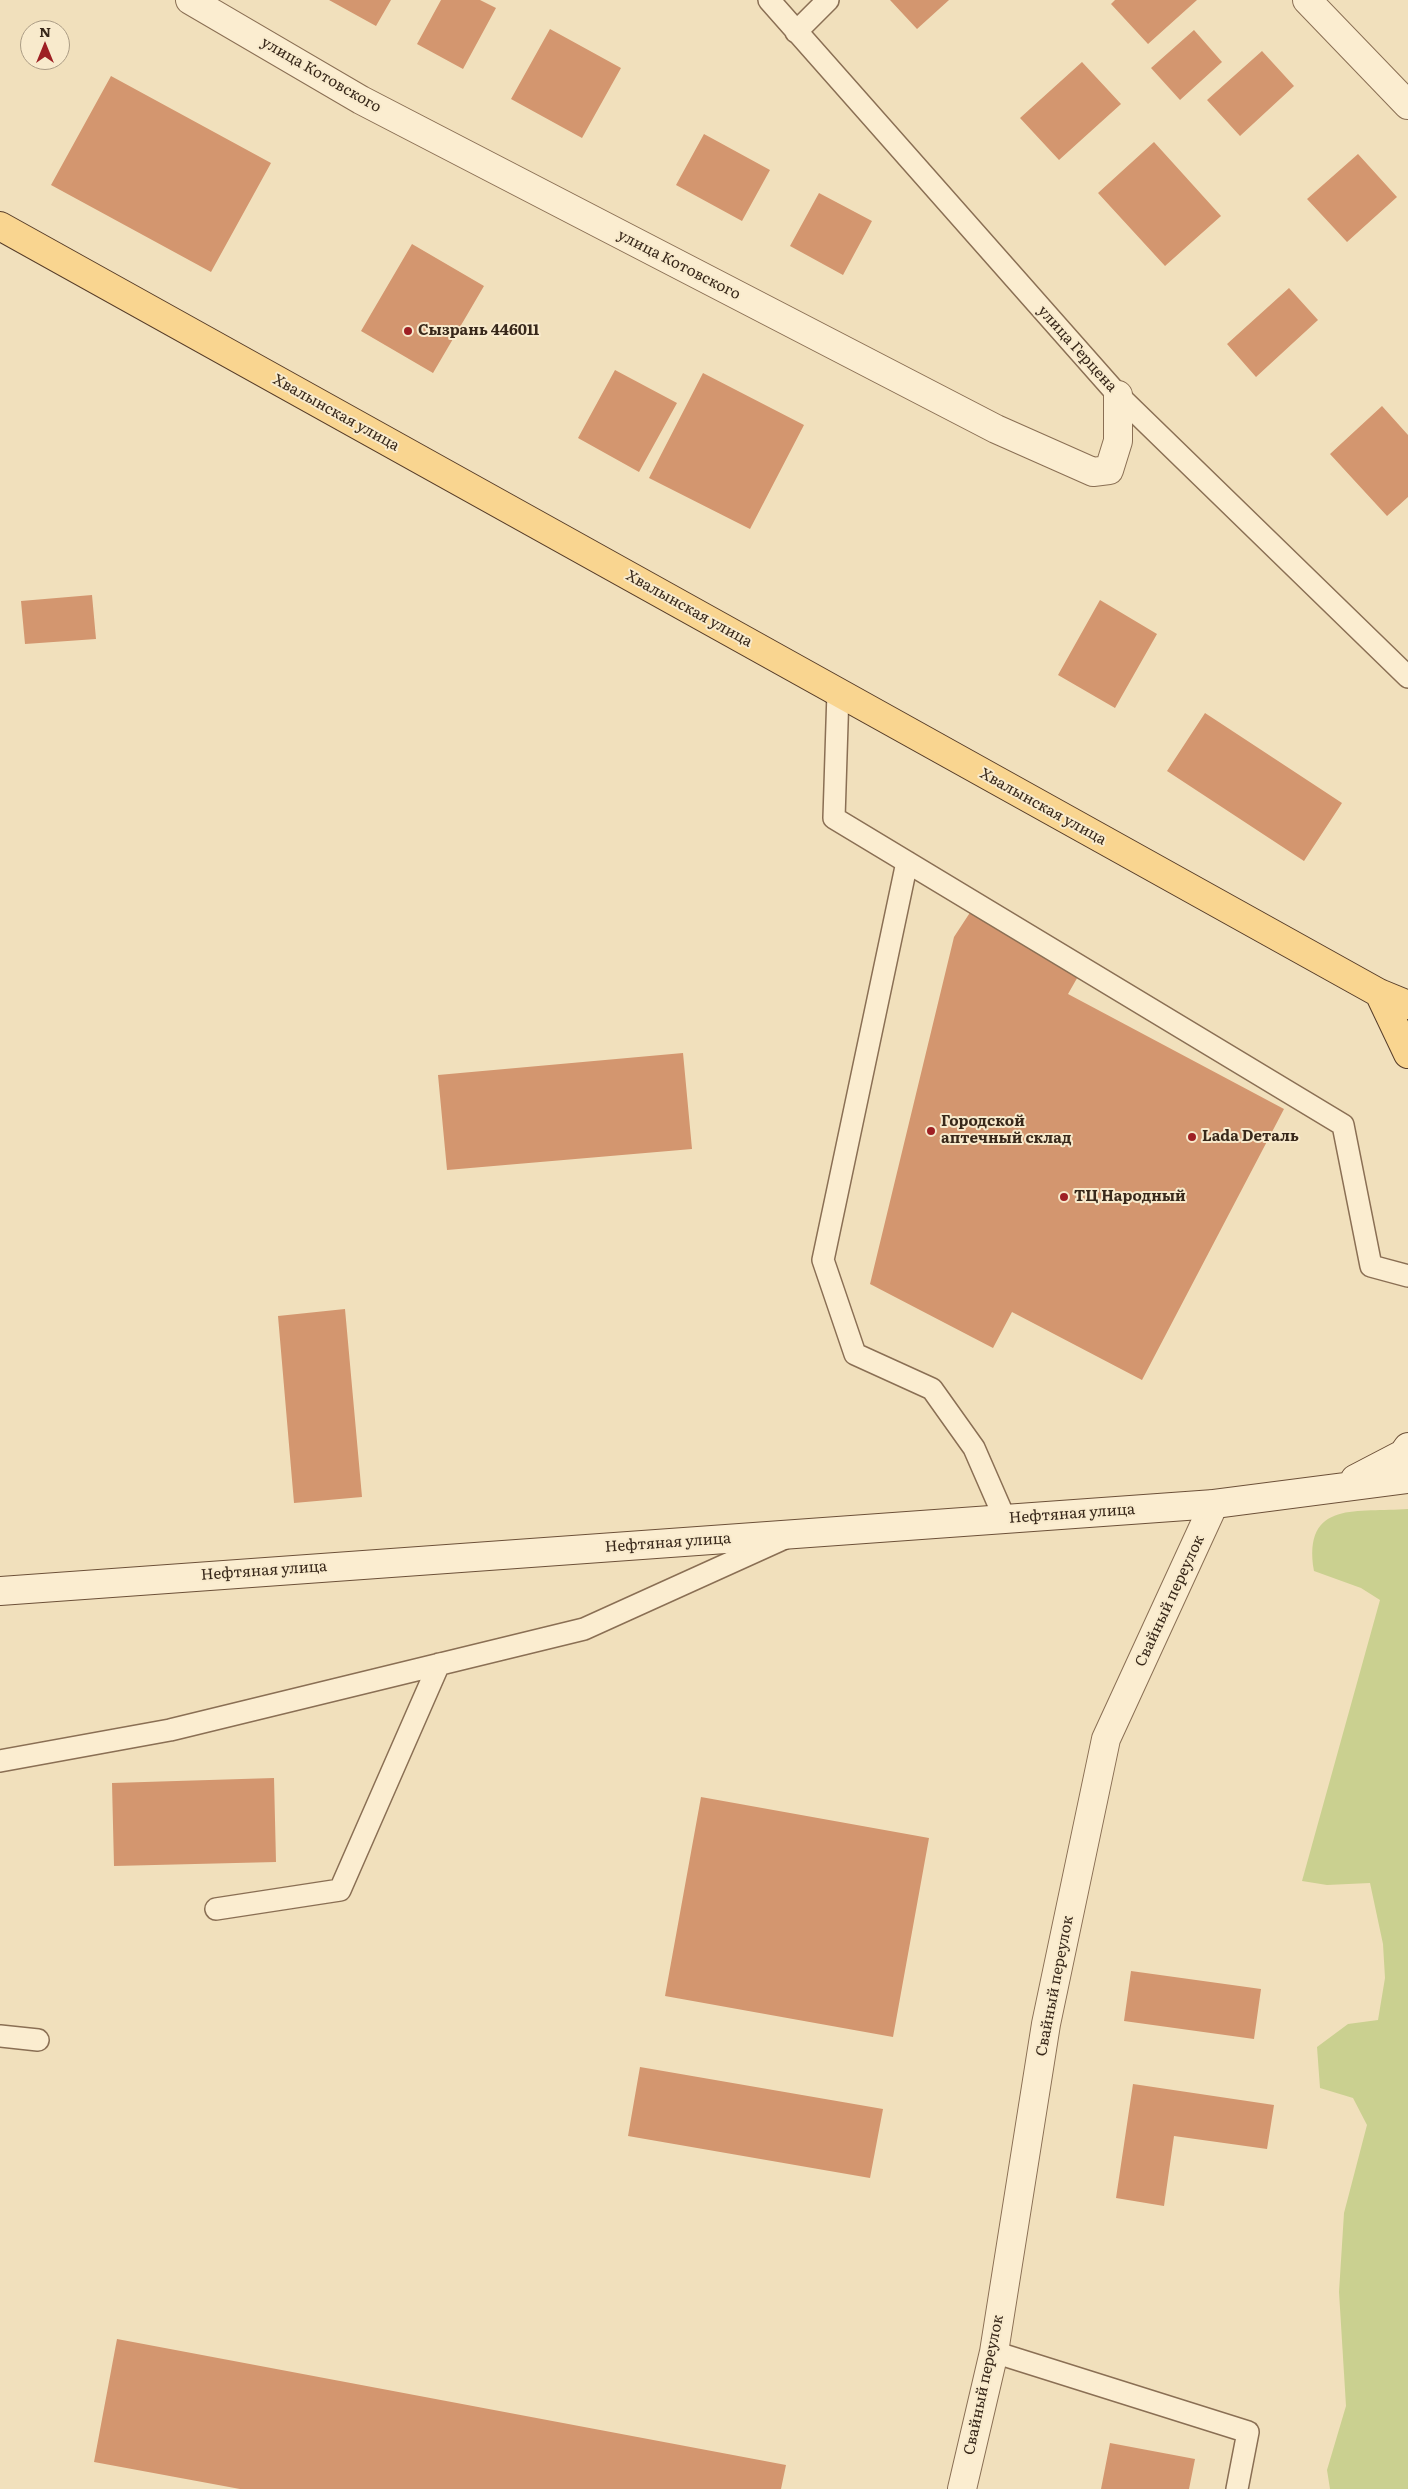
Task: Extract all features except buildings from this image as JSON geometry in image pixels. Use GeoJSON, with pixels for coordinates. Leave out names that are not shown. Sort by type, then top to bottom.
{"type":"FeatureCollection","features":[{"type":"Feature","properties":{"kind":"main road","name":"Хвалынская улица"},"geometry":{"type":"LineString","coordinates":[[0,226],[1379,993],[1408,1005]]}},
{"type":"Feature","properties":{"kind":"main road"},"geometry":{"type":"LineString","coordinates":[[1379,993],[1408,1054]]}},
{"type":"Feature","properties":{"kind":"street","name":"улица Котовского"},"geometry":{"type":"LineString","coordinates":[[190,0],[361,100],[996,429],[1093,472],[1109,470],[1118,442],[1118,396]]}},
{"type":"Feature","properties":{"kind":"street"},"geometry":{"type":"LineString","coordinates":[[1307,0],[1408,105]]}},
{"type":"Feature","properties":{"kind":"street"},"geometry":{"type":"LineString","coordinates":[[1336,1488],[1403,1454],[1408,1446]]}},
{"type":"Feature","properties":{"kind":"street","name":"Нефтяная улица"},"geometry":{"type":"LineString","coordinates":[[0,1591],[1214,1504],[1408,1479]]}},
{"type":"Feature","properties":{"kind":"street","name":"Свайный переулок"},"geometry":{"type":"LineString","coordinates":[[962,2489],[994,2352],[1046,2024],[1106,1739],[1214,1504]]}},
{"type":"Feature","properties":{"kind":"lane","name":"улица Герцена"},"geometry":{"type":"LineString","coordinates":[[769,0],[1118,396],[1408,677]]}},
{"type":"Feature","properties":{"kind":"lane"},"geometry":{"type":"LineString","coordinates":[[796,32],[828,0]]}},
{"type":"Feature","properties":{"kind":"lane"},"geometry":{"type":"LineString","coordinates":[[838,692],[834,818],[1343,1125],[1370,1266],[1408,1276]]}},
{"type":"Feature","properties":{"kind":"lane"},"geometry":{"type":"LineString","coordinates":[[907,862],[823,1260],[855,1354],[932,1389],[974,1448],[1005,1519]]}},
{"type":"Feature","properties":{"kind":"lane"},"geometry":{"type":"LineString","coordinates":[[0,1761],[170,1730],[584,1629],[796,1534]]}},
{"type":"Feature","properties":{"kind":"lane"},"geometry":{"type":"LineString","coordinates":[[216,1909],[340,1890],[439,1664]]}},
{"type":"Feature","properties":{"kind":"lane"},"geometry":{"type":"LineString","coordinates":[[0,2036],[38,2040]]}},
{"type":"Feature","properties":{"kind":"lane"},"geometry":{"type":"LineString","coordinates":[[994,2352],[1248,2432],[1237,2489]]}},
{"type":"Feature","properties":{"kind":"green space"},"geometry":{"type":"Polygon","coordinates":[[[1408,1509],[1408,2489],[1330,2489],[1327,2470],[1346,2406],[1339,2292],[1344,2213],[1367,2125],[1353,2098],[1320,2088],[1317,2047],[1348,2024],[1378,2020],[1385,1978],[1383,1944],[1370,1883],[1327,1885],[1302,1881],[1380,1600],[1361,1588],[1314,1571],[1313,1548],[1317,1532],[1326,1521],[1338,1515],[1354,1511],[1408,1509]]]}},
{"type":"Feature","properties":{"kind":"place","name":"Сызрань 446011"},"geometry":{"type":"Point","coordinates":[408,331]}},
{"type":"Feature","properties":{"kind":"place","name":"Городской аптечный склад"},"geometry":{"type":"Point","coordinates":[931,1131]}},
{"type":"Feature","properties":{"kind":"place","name":"Lada Dеталь"},"geometry":{"type":"Point","coordinates":[1192,1137]}},
{"type":"Feature","properties":{"kind":"place","name":"ТЦ Народный"},"geometry":{"type":"Point","coordinates":[1064,1197]}}]}
